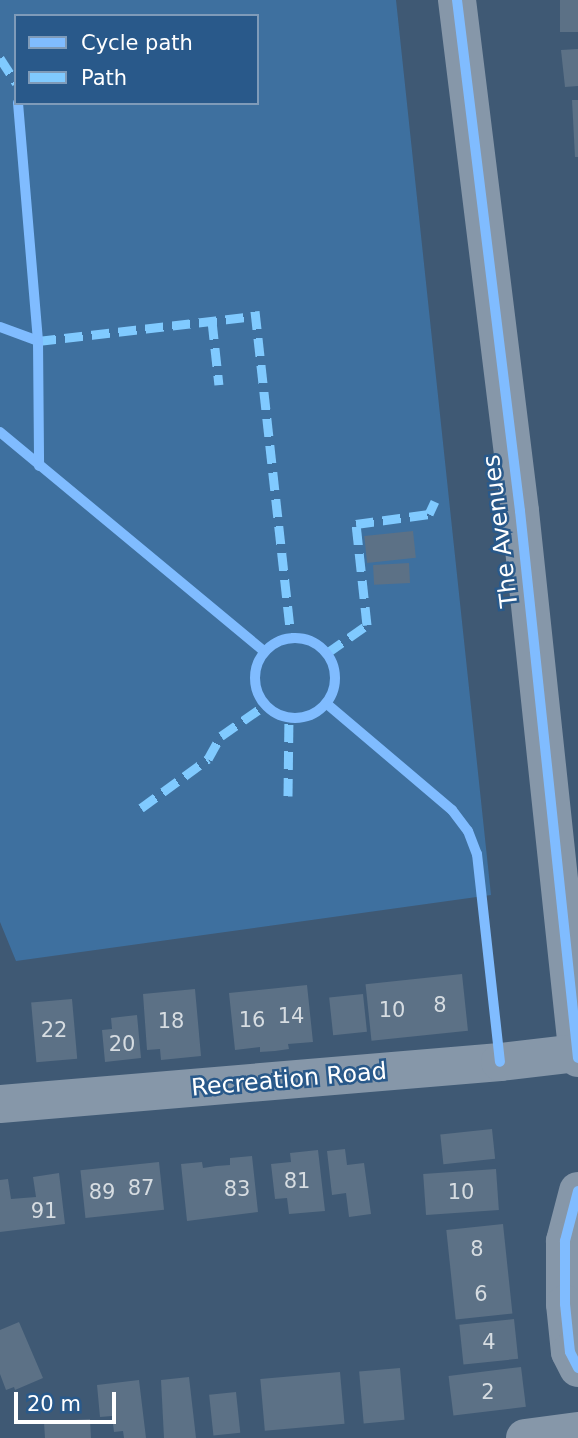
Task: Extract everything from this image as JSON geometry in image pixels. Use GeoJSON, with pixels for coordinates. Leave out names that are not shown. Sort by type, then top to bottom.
{"type":"FeatureCollection","features":[{"type":"Feature","properties":{"kind":"street","name":"The Avenues"},"geometry":{"type":"LineString","coordinates":[[457,0],[520,511],[578,1054]]}},
{"type":"Feature","properties":{"kind":"street","name":"Recreation Road"},"geometry":{"type":"LineString","coordinates":[[0,1104],[500,1062],[561,1052],[578,1054]]}},
{"type":"Feature","properties":{"kind":"street"},"geometry":{"type":"LineString","coordinates":[[578,1191],[565,1241],[565,1304],[570,1352],[578,1368]]}},
{"type":"Feature","properties":{"kind":"street"},"geometry":{"type":"LineString","coordinates":[[525,1438],[578,1431]]}},
{"type":"Feature","properties":{"kind":"shaded area"},"geometry":{"type":"Polygon","coordinates":[[[0,0],[396,0],[491,895],[16,961],[0,922],[0,0]]]}},
{"type":"Feature","properties":{"kind":"building"},"geometry":{"type":"Polygon","coordinates":[[[560,0],[578,0],[578,32],[560,32],[560,0]]]}},
{"type":"Feature","properties":{"kind":"building"},"geometry":{"type":"Polygon","coordinates":[[[578,49],[578,86],[565,87],[561,50],[578,49]]]}},
{"type":"Feature","properties":{"kind":"building"},"geometry":{"type":"Polygon","coordinates":[[[572,100],[578,100],[578,157],[575,157],[572,100]]]}},
{"type":"Feature","properties":{"kind":"building"},"geometry":{"type":"Polygon","coordinates":[[[413,531],[416,558],[367,563],[364,536],[413,531]]]}},
{"type":"Feature","properties":{"kind":"building"},"geometry":{"type":"Polygon","coordinates":[[[409,563],[410,583],[374,585],[373,565],[409,563]]]}},
{"type":"Feature","properties":{"kind":"building"},"geometry":{"type":"Polygon","coordinates":[[[462,974],[468,1031],[371,1041],[366,984],[462,974]]]}},
{"type":"Feature","properties":{"kind":"building"},"geometry":{"type":"Polygon","coordinates":[[[307,985],[313,1042],[288,1044],[289,1049],[275,1051],[260,1052],[260,1047],[235,1050],[229,993],[307,985]]]}},
{"type":"Feature","properties":{"kind":"building"},"geometry":{"type":"Polygon","coordinates":[[[195,989],[201,1056],[161,1060],[160,1049],[147,1050],[143,994],[195,989]]]}},
{"type":"Feature","properties":{"kind":"building"},"geometry":{"type":"Polygon","coordinates":[[[363,994],[367,1032],[333,1035],[329,998],[363,994]]]}},
{"type":"Feature","properties":{"kind":"building"},"geometry":{"type":"Polygon","coordinates":[[[72,999],[77,1059],[36,1062],[31,1003],[72,999]]]}},
{"type":"Feature","properties":{"kind":"building"},"geometry":{"type":"Polygon","coordinates":[[[137,1015],[141,1058],[105,1062],[102,1030],[112,1029],[111,1018],[137,1015]]]}},
{"type":"Feature","properties":{"kind":"building"},"geometry":{"type":"Polygon","coordinates":[[[492,1129],[495,1159],[443,1164],[440,1134],[492,1129]]]}},
{"type":"Feature","properties":{"kind":"building"},"geometry":{"type":"Polygon","coordinates":[[[345,1149],[347,1165],[364,1163],[371,1214],[349,1217],[346,1193],[332,1195],[327,1151],[345,1149]]]}},
{"type":"Feature","properties":{"kind":"building"},"geometry":{"type":"Polygon","coordinates":[[[318,1150],[325,1211],[289,1214],[287,1198],[275,1199],[271,1164],[291,1162],[290,1153],[318,1150]]]}},
{"type":"Feature","properties":{"kind":"building"},"geometry":{"type":"Polygon","coordinates":[[[252,1156],[258,1212],[187,1221],[181,1164],[202,1162],[203,1168],[230,1165],[230,1158],[252,1156]]]}},
{"type":"Feature","properties":{"kind":"building"},"geometry":{"type":"Polygon","coordinates":[[[159,1162],[164,1210],[85,1218],[80,1170],[159,1162]]]}},
{"type":"Feature","properties":{"kind":"building"},"geometry":{"type":"Polygon","coordinates":[[[496,1169],[499,1210],[426,1215],[423,1174],[496,1169]]]}},
{"type":"Feature","properties":{"kind":"building"},"geometry":{"type":"Polygon","coordinates":[[[59,1173],[65,1224],[0,1232],[0,1180],[8,1179],[11,1199],[36,1197],[33,1177],[59,1173]]]}},
{"type":"Feature","properties":{"kind":"building"},"geometry":{"type":"Polygon","coordinates":[[[503,1224],[512,1314],[456,1319],[446,1230],[503,1224]]]}},
{"type":"Feature","properties":{"kind":"building"},"geometry":{"type":"Polygon","coordinates":[[[514,1319],[518,1359],[463,1365],[459,1325],[514,1319]]]}},
{"type":"Feature","properties":{"kind":"building"},"geometry":{"type":"Polygon","coordinates":[[[19,1322],[43,1378],[15,1390],[14,1387],[6,1390],[0,1374],[0,1330],[19,1322]]]}},
{"type":"Feature","properties":{"kind":"building"},"geometry":{"type":"Polygon","coordinates":[[[521,1367],[526,1407],[453,1416],[449,1376],[521,1367]]]}},
{"type":"Feature","properties":{"kind":"building"},"geometry":{"type":"Polygon","coordinates":[[[400,1368],[405,1420],[364,1423],[359,1372],[400,1368]]]}},
{"type":"Feature","properties":{"kind":"building"},"geometry":{"type":"Polygon","coordinates":[[[340,1372],[345,1424],[265,1431],[260,1379],[340,1372]]]}},
{"type":"Feature","properties":{"kind":"building"},"geometry":{"type":"Polygon","coordinates":[[[189,1377],[196,1438],[164,1438],[161,1380],[189,1377]]]}},
{"type":"Feature","properties":{"kind":"building"},"geometry":{"type":"Polygon","coordinates":[[[139,1380],[146,1438],[124,1438],[123,1431],[114,1432],[112,1416],[100,1417],[97,1385],[139,1380]]]}},
{"type":"Feature","properties":{"kind":"building"},"geometry":{"type":"Polygon","coordinates":[[[236,1392],[240,1433],[213,1436],[209,1395],[236,1392]]]}},
{"type":"Feature","properties":{"kind":"building"},"geometry":{"type":"Polygon","coordinates":[[[90,1419],[91,1438],[45,1438],[44,1422],[90,1419]]]}},
{"type":"Feature","properties":{"kind":"marked path"},"geometry":{"type":"LineString","coordinates":[[0,58],[14,80]]}},
{"type":"Feature","properties":{"kind":"marked path"},"geometry":{"type":"LineString","coordinates":[[255,311],[291,637]]}},
{"type":"Feature","properties":{"kind":"marked path"},"geometry":{"type":"LineString","coordinates":[[38,347],[38,341],[255,316]]}},
{"type":"Feature","properties":{"kind":"marked path"},"geometry":{"type":"LineString","coordinates":[[212,321],[219,385]]}},
{"type":"Feature","properties":{"kind":"marked path"},"geometry":{"type":"LineString","coordinates":[[327,653],[367,625],[356,524],[429,514],[435,501]]}},
{"type":"Feature","properties":{"kind":"marked path"},"geometry":{"type":"LineString","coordinates":[[141,808],[208,759],[221,736],[264,706]]}},
{"type":"Feature","properties":{"kind":"marked path"},"geometry":{"type":"LineString","coordinates":[[288,796],[289,719]]}},
{"type":"Feature","properties":{"kind":"cycle path"},"geometry":{"type":"LineString","coordinates":[[457,0],[520,511],[578,1058]]}},
{"type":"Feature","properties":{"kind":"cycle path"},"geometry":{"type":"LineString","coordinates":[[0,327],[38,341],[18,105]]}},
{"type":"Feature","properties":{"kind":"cycle path"},"geometry":{"type":"LineString","coordinates":[[38,341],[39,466]]}},
{"type":"Feature","properties":{"kind":"cycle path"},"geometry":{"type":"LineString","coordinates":[[0,432],[264,651]]}},
{"type":"Feature","properties":{"kind":"cycle path"},"geometry":{"type":"LineString","coordinates":[[295,638],[310,641],[323,650],[332,663],[335,678],[332,693],[323,706],[310,715],[295,718],[280,715],[267,706],[258,693],[255,678],[258,663],[267,650],[280,641],[295,638]]}},
{"type":"Feature","properties":{"kind":"cycle path"},"geometry":{"type":"LineString","coordinates":[[327,704],[452,810],[468,831],[477,854],[500,1062]]}},
{"type":"Feature","properties":{"kind":"cycle path"},"geometry":{"type":"LineString","coordinates":[[578,1191],[565,1241],[565,1304],[570,1352],[578,1368]]}}]}
